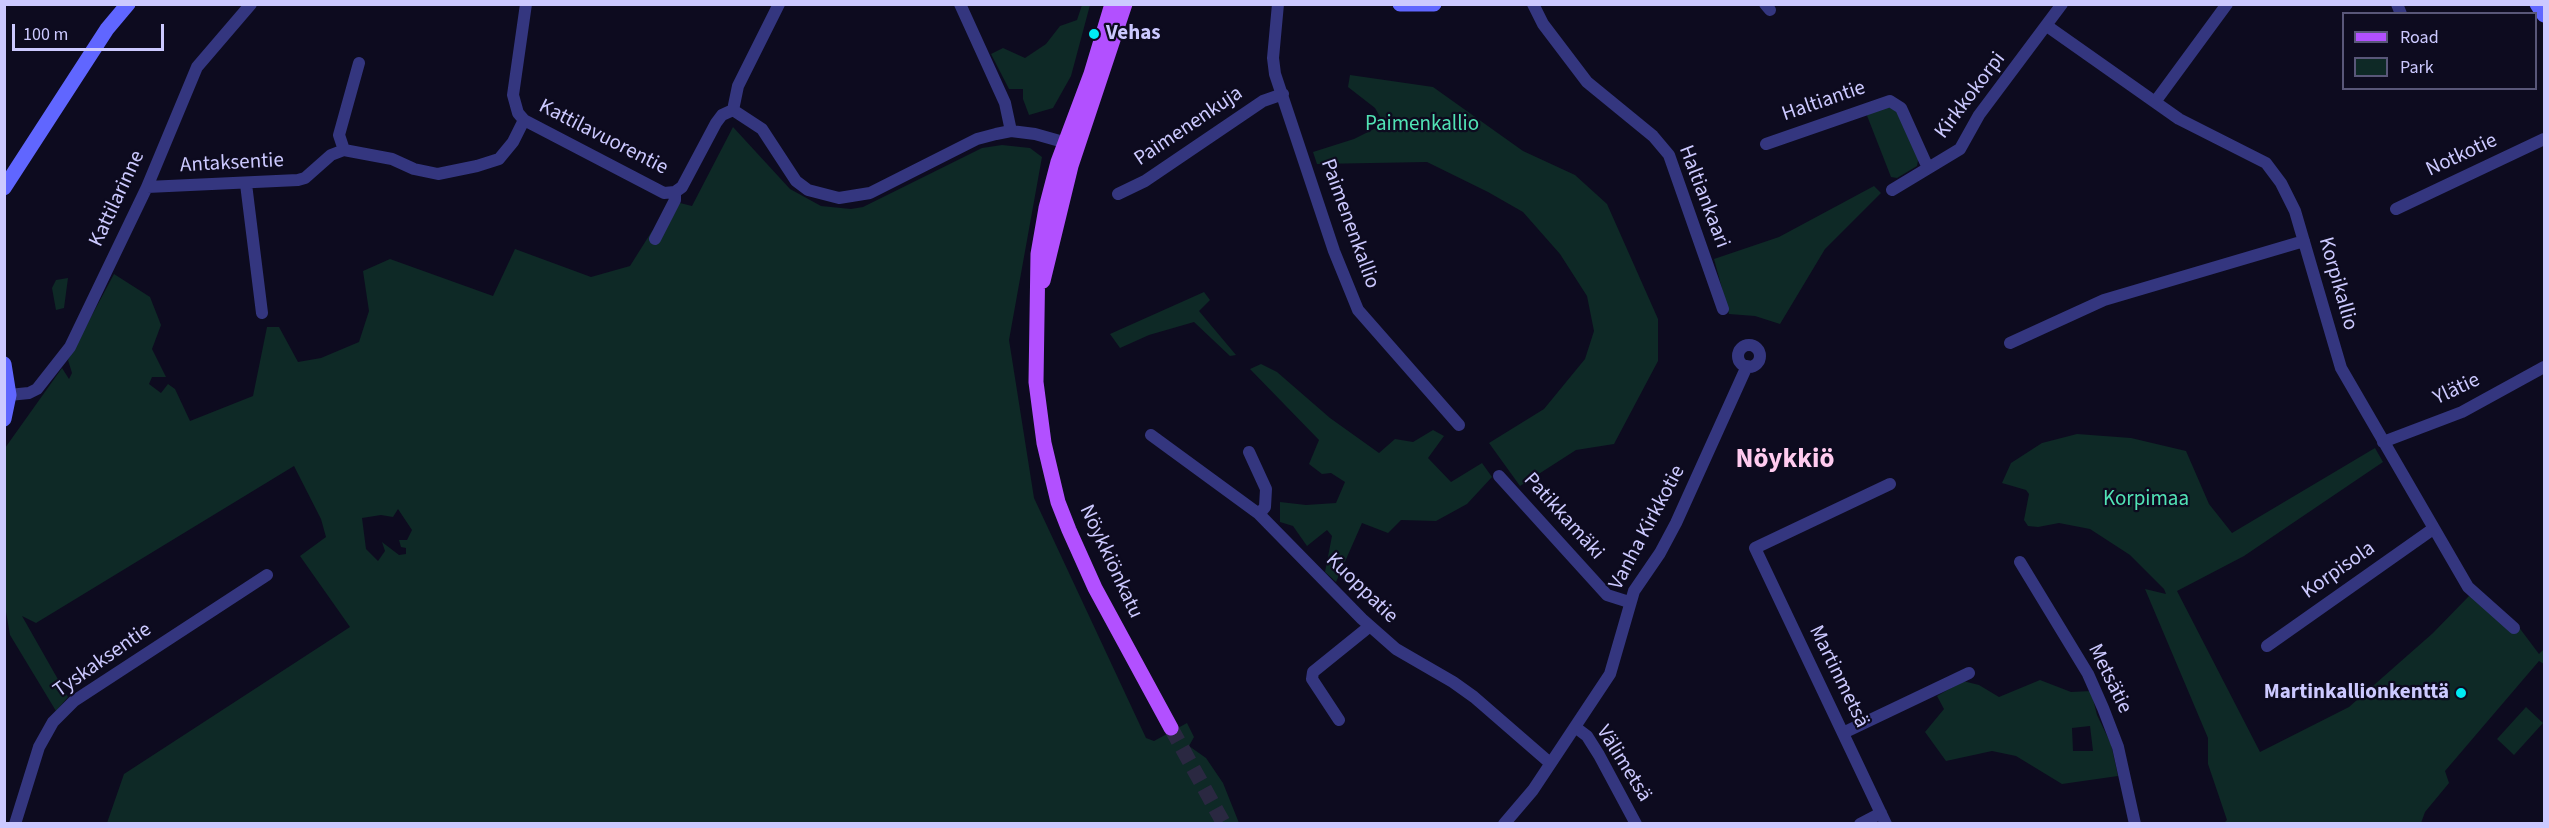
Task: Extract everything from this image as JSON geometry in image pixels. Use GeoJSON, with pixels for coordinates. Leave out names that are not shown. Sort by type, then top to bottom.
{"type":"FeatureCollection","features":[{"type":"Feature","properties":{"kind":"main road","name":"Nöykkiönkatu"},"geometry":{"type":"LineString","coordinates":[[1072,144],[1112,4]]}},
{"type":"Feature","properties":{"kind":"main road","name":"Nöykkiönkatu"},"geometry":{"type":"LineString","coordinates":[[1125,4],[1046,208],[1038,254],[1035,352],[1038,411],[1059,502],[1079,555],[1171,728]]}},
{"type":"Feature","properties":{"kind":"street"},"geometry":{"type":"LineString","coordinates":[[4,188],[107,29],[128,4]]}},
{"type":"Feature","properties":{"kind":"street","name":"Kattilarinne"},"geometry":{"type":"LineString","coordinates":[[9,395],[29,393],[37,388],[70,347],[147,187],[197,68],[251,4]]}},
{"type":"Feature","properties":{"kind":"street","name":"Kattilavuorentie"},"geometry":{"type":"LineString","coordinates":[[526,4],[513,95],[516,110],[524,120],[664,193],[675,192],[688,178],[716,123],[722,115],[733,110]]}},
{"type":"Feature","properties":{"kind":"street"},"geometry":{"type":"LineString","coordinates":[[779,4],[738,86],[733,110],[762,129],[796,180],[808,190],[839,198],[870,193],[977,139],[1011,132],[1035,134],[1072,144]]}},
{"type":"Feature","properties":{"kind":"street"},"geometry":{"type":"LineString","coordinates":[[960,4],[1005,103],[1011,132]]}},
{"type":"Feature","properties":{"kind":"street","name":"Paimenenkallio"},"geometry":{"type":"LineString","coordinates":[[1278,4],[1274,68],[1334,251],[1358,310],[1458,425]]}},
{"type":"Feature","properties":{"kind":"street"},"geometry":{"type":"LineString","coordinates":[[1400,4],[1434,4]]}},
{"type":"Feature","properties":{"kind":"street","name":"Haltiankaari"},"geometry":{"type":"LineString","coordinates":[[1533,4],[1543,24],[1587,82],[1653,136],[1669,155],[1723,309]]}},
{"type":"Feature","properties":{"kind":"street","name":"Kirkkokorpi"},"geometry":{"type":"LineString","coordinates":[[1892,190],[1960,149],[1980,115],[2062,4]]}},
{"type":"Feature","properties":{"kind":"street"},"geometry":{"type":"LineString","coordinates":[[2154,102],[2227,4]]}},
{"type":"Feature","properties":{"kind":"street"},"geometry":{"type":"LineString","coordinates":[[2538,4],[2544,15]]}},
{"type":"Feature","properties":{"kind":"street","name":"Korpikallio"},"geometry":{"type":"LineString","coordinates":[[2047,26],[2154,102],[2199,130],[2249,152],[2266,163],[2290,201],[2341,368],[2468,587],[2514,628]]}},
{"type":"Feature","properties":{"kind":"street"},"geometry":{"type":"LineString","coordinates":[[359,63],[339,135],[344,150],[392,159],[414,169],[438,174],[499,159],[513,142],[524,120]]}},
{"type":"Feature","properties":{"kind":"street","name":"Paimenenkuja"},"geometry":{"type":"LineString","coordinates":[[1118,194],[1145,181],[1263,100],[1283,94]]}},
{"type":"Feature","properties":{"kind":"street","name":"Haltiantie"},"geometry":{"type":"LineString","coordinates":[[1766,144],[1890,101],[1901,108],[1928,168]]}},
{"type":"Feature","properties":{"kind":"street","name":"Notkotie"},"geometry":{"type":"LineString","coordinates":[[2396,209],[2544,139]]}},
{"type":"Feature","properties":{"kind":"street","name":"Antaksentie"},"geometry":{"type":"LineString","coordinates":[[147,187],[302,180],[331,155],[344,150]]}},
{"type":"Feature","properties":{"kind":"street"},"geometry":{"type":"LineString","coordinates":[[246,184],[262,313]]}},
{"type":"Feature","properties":{"kind":"street"},"geometry":{"type":"LineString","coordinates":[[655,239],[675,200],[675,192]]}},
{"type":"Feature","properties":{"kind":"street"},"geometry":{"type":"LineString","coordinates":[[2010,343],[2104,300],[2304,241]]}},
{"type":"Feature","properties":{"kind":"street"},"geometry":{"type":"LineString","coordinates":[[4,364],[9,395],[4,420]]}},
{"type":"Feature","properties":{"kind":"street","name":"Vanha Kirkkotie"},"geometry":{"type":"LineString","coordinates":[[1504,824],[1519,810],[1614,664],[1627,619],[1629,602],[1676,524],[1747,366]]}},
{"type":"Feature","properties":{"kind":"street","name":"Ylätie"},"geometry":{"type":"LineString","coordinates":[[2382,442],[2462,412],[2544,367]]}},
{"type":"Feature","properties":{"kind":"street","name":"Kuoppatie"},"geometry":{"type":"LineString","coordinates":[[1151,435],[1259,514],[1370,626],[1396,649],[1474,697],[1550,763]]}},
{"type":"Feature","properties":{"kind":"street"},"geometry":{"type":"LineString","coordinates":[[1249,452],[1266,489],[1265,507],[1259,514]]}},
{"type":"Feature","properties":{"kind":"street","name":"Patikkamäki"},"geometry":{"type":"LineString","coordinates":[[1498,476],[1607,595],[1629,602]]}},
{"type":"Feature","properties":{"kind":"street","name":"Martinmetsä"},"geometry":{"type":"LineString","coordinates":[[1884,818],[1755,548],[1890,484]]}},
{"type":"Feature","properties":{"kind":"street","name":"Korpisola"},"geometry":{"type":"LineString","coordinates":[[2267,646],[2433,529]]}},
{"type":"Feature","properties":{"kind":"street","name":"Metsätie"},"geometry":{"type":"LineString","coordinates":[[2020,561],[2088,674],[2103,708],[2118,747],[2134,824]]}},
{"type":"Feature","properties":{"kind":"street","name":"Tyskaksentie"},"geometry":{"type":"LineString","coordinates":[[15,824],[39,747],[53,722],[74,701],[267,575]]}},
{"type":"Feature","properties":{"kind":"street"},"geometry":{"type":"LineString","coordinates":[[1339,720],[1312,679],[1313,672],[1370,626]]}},
{"type":"Feature","properties":{"kind":"street"},"geometry":{"type":"LineString","coordinates":[[1843,733],[1969,672]]}},
{"type":"Feature","properties":{"kind":"street","name":"Välimetsä"},"geometry":{"type":"LineString","coordinates":[[1575,727],[1587,736],[1599,755],[1636,824]]}},
{"type":"Feature","properties":{"kind":"street"},"geometry":{"type":"LineString","coordinates":[[1860,824],[1884,818]]}},
{"type":"Feature","properties":{"kind":"green space"},"geometry":{"type":"Polygon","coordinates":[[[1082,5],[1090,5],[1071,76],[1053,108],[1029,115],[1023,99],[1023,89],[1009,89],[991,54],[1003,48],[1025,58],[1046,44],[1060,26],[1077,20],[1082,5]]]}},
{"type":"Feature","properties":{"kind":"green space","name":"Paimenkallio"},"geometry":{"type":"Polygon","coordinates":[[[1350,75],[1433,87],[1523,151],[1575,175],[1607,204],[1658,319],[1658,361],[1614,444],[1576,450],[1520,486],[1489,443],[1544,409],[1585,359],[1594,331],[1587,296],[1560,254],[1523,212],[1427,162],[1317,164],[1313,152],[1354,139],[1384,124],[1375,108],[1348,87],[1350,75]]]}},
{"type":"Feature","properties":{"kind":"green space"},"geometry":{"type":"Polygon","coordinates":[[[1886,106],[1896,110],[1919,155],[1917,166],[1897,178],[1891,177],[1866,113],[1886,106]]]}},
{"type":"Feature","properties":{"kind":"green space"},"geometry":{"type":"Polygon","coordinates":[[[733,127],[790,189],[821,206],[851,209],[863,207],[982,148],[1002,145],[1030,148],[1042,157],[1009,340],[1034,498],[1146,738],[1154,741],[1187,723],[1194,737],[1189,746],[1206,758],[1223,783],[1239,823],[107,823],[124,774],[350,627],[300,556],[326,537],[321,519],[294,466],[36,623],[22,616],[68,697],[56,711],[10,635],[5,606],[5,448],[62,368],[69,379],[72,373],[68,360],[114,274],[150,297],[161,325],[152,349],[166,377],[152,377],[149,384],[161,393],[168,384],[175,389],[190,421],[253,396],[267,327],[279,327],[298,362],[321,358],[359,342],[369,311],[363,271],[390,259],[493,296],[515,249],[591,277],[630,266],[652,231],[668,223],[680,203],[692,206],[733,127]],[[398,509],[393,517],[381,515],[362,518],[366,549],[378,561],[385,551],[382,542],[399,555],[406,554],[406,548],[401,547],[399,540],[407,540],[412,530],[398,509]]]}},
{"type":"Feature","properties":{"kind":"green space"},"geometry":{"type":"Polygon","coordinates":[[[1874,186],[1881,193],[1825,249],[1780,324],[1755,316],[1729,314],[1714,259],[1779,237],[1874,186]]]}},
{"type":"Feature","properties":{"kind":"green space"},"geometry":{"type":"Polygon","coordinates":[[[68,278],[64,308],[56,310],[52,288],[56,280],[68,278]]]}},
{"type":"Feature","properties":{"kind":"green space"},"geometry":{"type":"Polygon","coordinates":[[[1204,292],[1210,300],[1199,311],[1236,355],[1230,356],[1194,322],[1149,335],[1120,348],[1110,334],[1204,292]]]}},
{"type":"Feature","properties":{"kind":"green space"},"geometry":{"type":"Polygon","coordinates":[[[1261,364],[1277,372],[1330,418],[1379,453],[1395,439],[1413,442],[1433,430],[1444,436],[1428,458],[1451,482],[1482,463],[1492,477],[1467,504],[1436,521],[1401,520],[1388,533],[1362,523],[1336,582],[1325,572],[1332,536],[1327,530],[1307,546],[1293,526],[1280,522],[1280,502],[1306,505],[1336,503],[1345,482],[1331,473],[1322,474],[1309,464],[1319,440],[1250,369],[1261,364]]]}},
{"type":"Feature","properties":{"kind":"green space","name":"Korpimaa"},"geometry":{"type":"Polygon","coordinates":[[[2077,434],[2131,438],[2186,451],[2209,504],[2232,533],[2375,448],[2383,462],[2244,556],[2177,591],[2260,752],[2349,707],[2433,633],[2469,596],[2518,626],[2539,654],[2544,649],[2544,664],[2539,661],[2445,771],[2449,783],[2425,812],[2421,823],[2224,823],[2227,820],[2208,764],[2208,738],[2145,589],[2166,594],[2164,589],[2130,555],[2090,529],[2059,523],[2038,527],[2028,526],[2024,520],[2029,494],[2026,490],[2002,483],[2011,463],[2042,443],[2077,434]]]}},
{"type":"Feature","properties":{"kind":"green space"},"geometry":{"type":"Polygon","coordinates":[[[2040,680],[2071,692],[2091,691],[2097,715],[2111,744],[2118,776],[2062,784],[2016,756],[1992,751],[1946,761],[1925,732],[1944,709],[1937,696],[1963,681],[1979,685],[1999,697],[2040,680]],[[2090,726],[2072,728],[2073,751],[2093,751],[2090,726]]]}},
{"type":"Feature","properties":{"kind":"green space"},"geometry":{"type":"Polygon","coordinates":[[[2526,707],[2543,723],[2514,755],[2497,739],[2526,707]]]}},
{"type":"Feature","properties":{"kind":"tunnel"},"geometry":{"type":"LineString","coordinates":[[1171,728],[1224,824]]}},
{"type":"Feature","properties":{"kind":"place","name":"Vehas"},"geometry":{"type":"Point","coordinates":[1094,34]}},
{"type":"Feature","properties":{"kind":"place","name":"Martinkallionkenttä"},"geometry":{"type":"Point","coordinates":[2461,693]}},
{"type":"Feature","properties":{"kind":"district","name":"Nöykkiö"},"geometry":{"type":"Point","coordinates":[1785,461]}}]}
